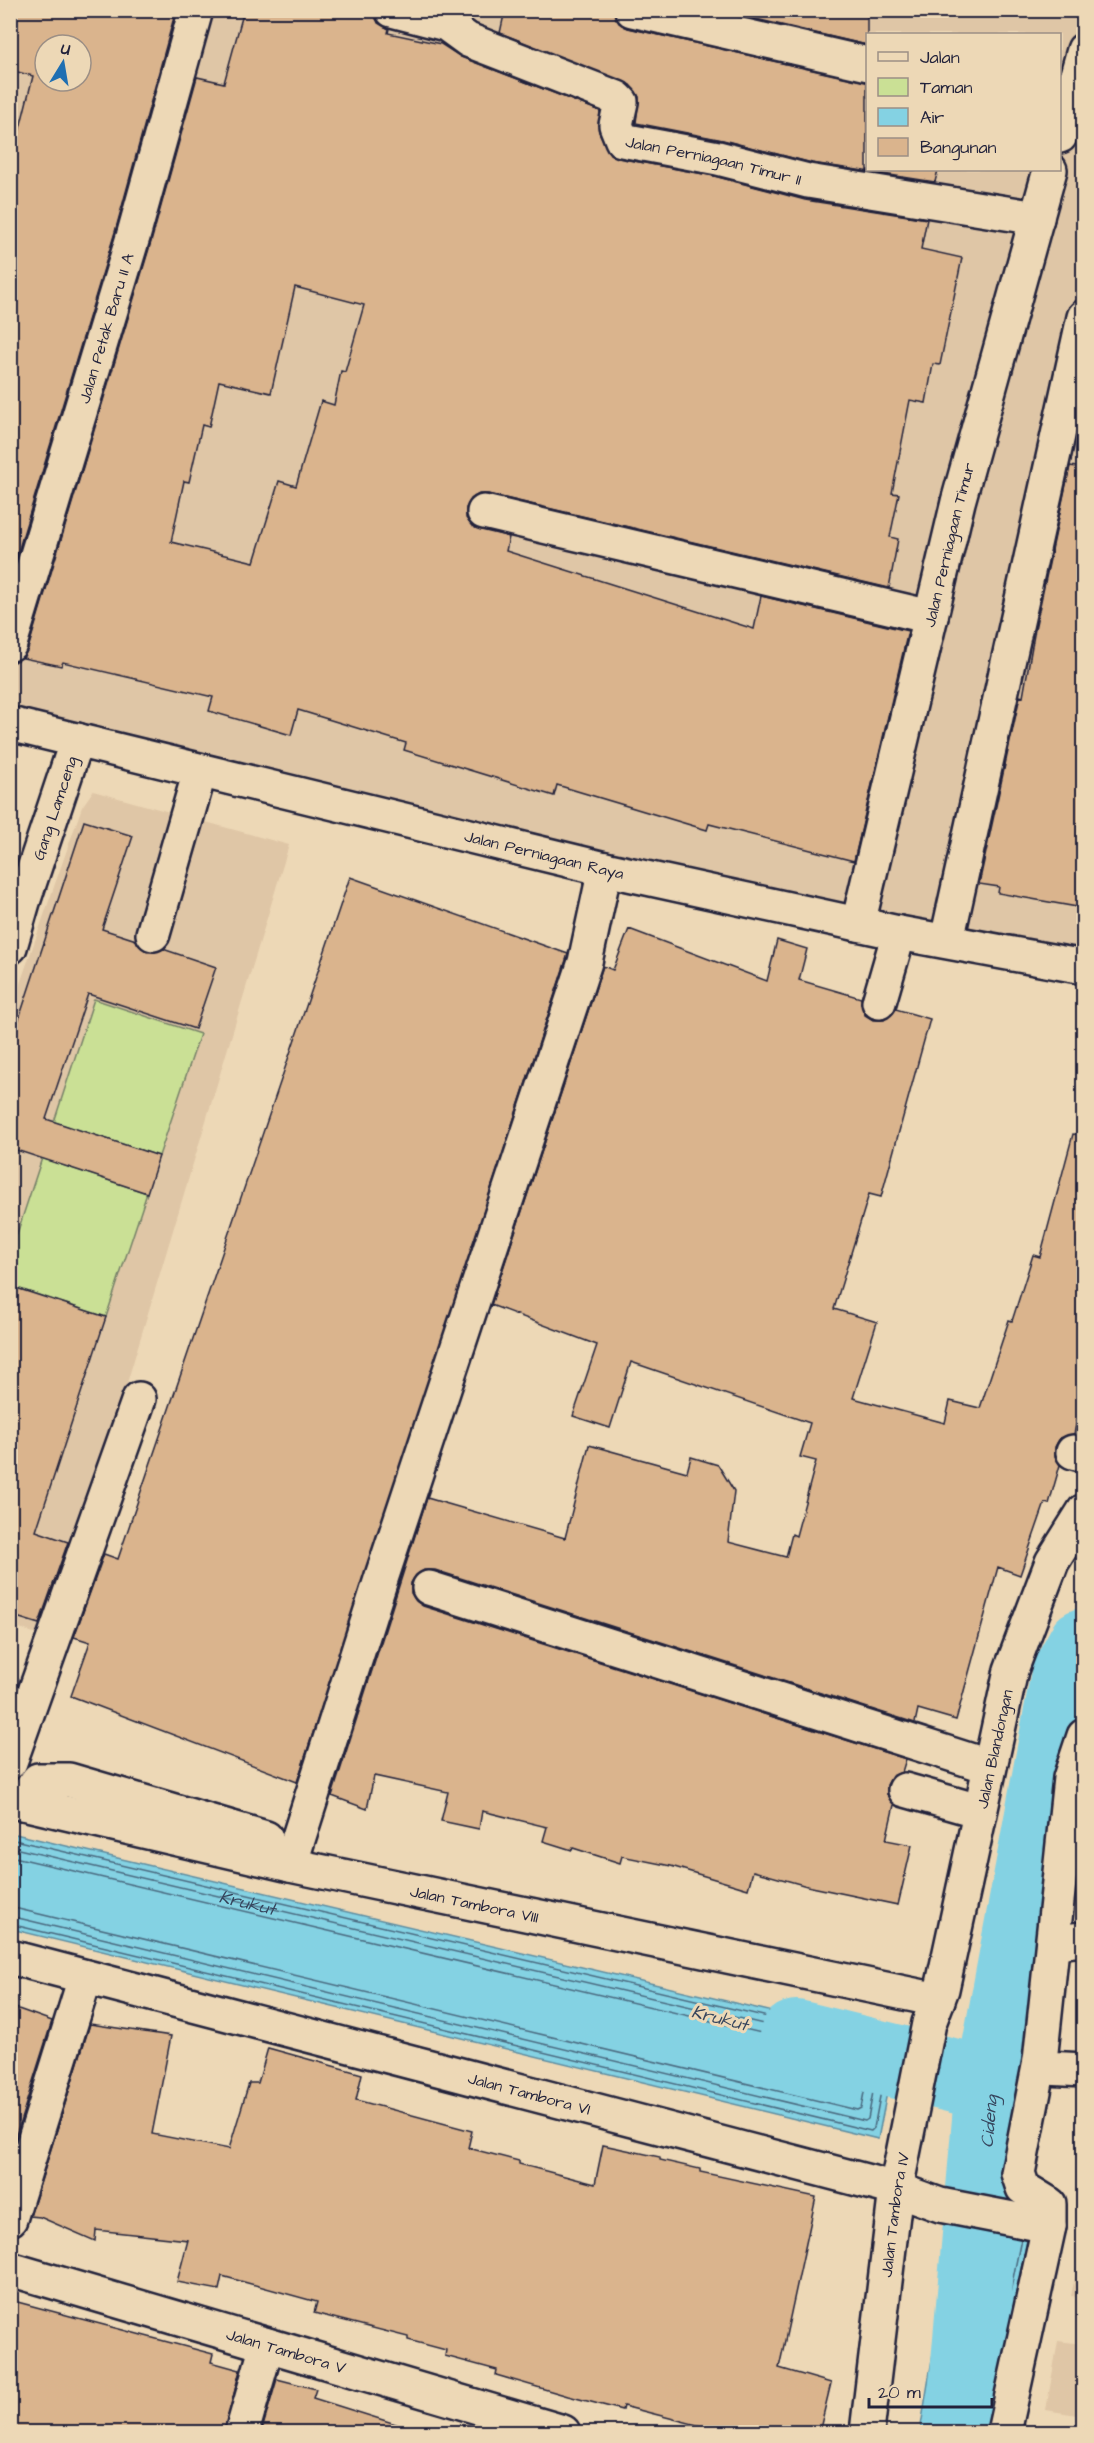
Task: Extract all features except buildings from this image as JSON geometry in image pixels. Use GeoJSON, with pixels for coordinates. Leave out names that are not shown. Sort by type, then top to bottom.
{"type":"FeatureCollection","features":[{"type":"Feature","properties":{"kind":"street","name":"Jalan Petak Baru II A"},"geometry":{"type":"LineString","coordinates":[[10,644],[133,237],[196,10]]}},
{"type":"Feature","properties":{"kind":"street"},"geometry":{"type":"LineString","coordinates":[[392,10],[450,17]]}},
{"type":"Feature","properties":{"kind":"street"},"geometry":{"type":"LineString","coordinates":[[632,10],[866,64]]}},
{"type":"Feature","properties":{"kind":"street","name":"Jalan Perniagaan Timur II"},"geometry":{"type":"LineString","coordinates":[[450,17],[468,40],[617,98],[621,102],[616,125],[621,140],[718,158],[808,181],[1036,218]]}},
{"type":"Feature","properties":{"kind":"street"},"geometry":{"type":"LineString","coordinates":[[1062,116],[1083,50]]}},
{"type":"Feature","properties":{"kind":"street","name":"Jalan Perniagaan Timur"},"geometry":{"type":"LineString","coordinates":[[858,924],[958,502],[1050,171]]}},
{"type":"Feature","properties":{"kind":"street"},"geometry":{"type":"LineString","coordinates":[[947,940],[1071,432],[1083,317]]}},
{"type":"Feature","properties":{"kind":"street"},"geometry":{"type":"LineString","coordinates":[[484,512],[931,617]]}},
{"type":"Feature","properties":{"kind":"street","name":"Jalan Perniagaan Raya"},"geometry":{"type":"LineString","coordinates":[[10,724],[605,869],[899,933],[947,940],[1083,968]]}},
{"type":"Feature","properties":{"kind":"street","name":"Gang Lamceng"},"geometry":{"type":"LineString","coordinates":[[10,947],[22,902],[77,740]]}},
{"type":"Feature","properties":{"kind":"street"},"geometry":{"type":"LineString","coordinates":[[153,933],[200,771]]}},
{"type":"Feature","properties":{"kind":"street"},"geometry":{"type":"LineString","coordinates":[[293,1856],[382,1576],[585,962],[605,869]]}},
{"type":"Feature","properties":{"kind":"street"},"geometry":{"type":"LineString","coordinates":[[879,1002],[899,933]]}},
{"type":"Feature","properties":{"kind":"street"},"geometry":{"type":"LineString","coordinates":[[10,1762],[139,1399]]}},
{"type":"Feature","properties":{"kind":"street","name":"Jalan Blandongan"},"geometry":{"type":"LineString","coordinates":[[934,2011],[1011,1670],[1052,1562],[1083,1511]]}},
{"type":"Feature","properties":{"kind":"street"},"geometry":{"type":"LineString","coordinates":[[429,1588],[988,1766]]}},
{"type":"Feature","properties":{"kind":"street"},"geometry":{"type":"LineString","coordinates":[[1004,2433],[1037,2224],[1049,2204],[1023,2187],[1018,2174],[1040,2061],[1068,1940],[1070,1778],[1083,1736]]}},
{"type":"Feature","properties":{"kind":"street","name":"Jalan Tambora VIII"},"geometry":{"type":"LineString","coordinates":[[16,1802],[38,1780],[69,1780],[293,1856],[934,2011]]}},
{"type":"Feature","properties":{"kind":"street"},"geometry":{"type":"LineString","coordinates":[[905,1790],[979,1811]]}},
{"type":"Feature","properties":{"kind":"street","name":"Jalan Tambora VI"},"geometry":{"type":"LineString","coordinates":[[10,1957],[896,2189],[940,2205],[1037,2224]]}},
{"type":"Feature","properties":{"kind":"street"},"geometry":{"type":"LineString","coordinates":[[10,2219],[85,1978]]}},
{"type":"Feature","properties":{"kind":"street","name":"Jalan Tambora IV"},"geometry":{"type":"LineString","coordinates":[[867,2433],[896,2189],[934,2011]]}},
{"type":"Feature","properties":{"kind":"street"},"geometry":{"type":"LineString","coordinates":[[1040,2061],[1046,2068],[1078,2069]]}},
{"type":"Feature","properties":{"kind":"street","name":"Jalan Tambora V"},"geometry":{"type":"LineString","coordinates":[[10,2269],[562,2433]]}},
{"type":"Feature","properties":{"kind":"street"},"geometry":{"type":"LineString","coordinates":[[242,2433],[267,2345]]}},
{"type":"Feature","properties":{"kind":"shaded area"},"geometry":{"type":"Polygon","coordinates":[[[11,11],[1083,11],[1083,970],[11,728],[11,11]]]}},
{"type":"Feature","properties":{"kind":"shaded area"},"geometry":{"type":"Polygon","coordinates":[[[93,791],[289,845],[80,1539],[45,1637],[11,1625],[11,1009],[82,807],[93,791]]]}},
{"type":"Feature","properties":{"kind":"shaded area"},"geometry":{"type":"Polygon","coordinates":[[[1081,2248],[1084,2248],[1083,2298],[1071,2296],[1081,2248]]]}},
{"type":"Feature","properties":{"kind":"shaded area"},"geometry":{"type":"Polygon","coordinates":[[[1058,2341],[1083,2344],[1083,2416],[1046,2410],[1058,2341]]]}},
{"type":"Feature","properties":{"kind":"green space"},"geometry":{"type":"Polygon","coordinates":[[[94,999],[200,1034],[159,1156],[54,1122],[94,999]]]}},
{"type":"Feature","properties":{"kind":"green space"},"geometry":{"type":"Polygon","coordinates":[[[42,1158],[147,1193],[106,1317],[11,1286],[11,1252],[42,1158]]]}},
{"type":"Feature","properties":{"kind":"water"},"geometry":{"type":"Polygon","coordinates":[[[11,1833],[897,2041],[878,2139],[11,1929],[11,1833]]]}},
{"type":"Feature","properties":{"kind":"water"},"geometry":{"type":"Polygon","coordinates":[[[955,2220],[1029,2230],[988,2432],[920,2432],[955,2220]]]}},
{"type":"Feature","properties":{"kind":"waterway","name":"Krukut"},"geometry":{"type":"LineString","coordinates":[[962,2432],[992,2085],[1068,1674],[1084,1645]]}},
{"type":"Feature","properties":{"kind":"waterway","name":"Krukut"},"geometry":{"type":"LineString","coordinates":[[796,2037],[992,2085]]}},
{"type":"Feature","properties":{"kind":"water label","name":"Cideng"},"geometry":{"type":"Point","coordinates":[989,2122]}}]}
